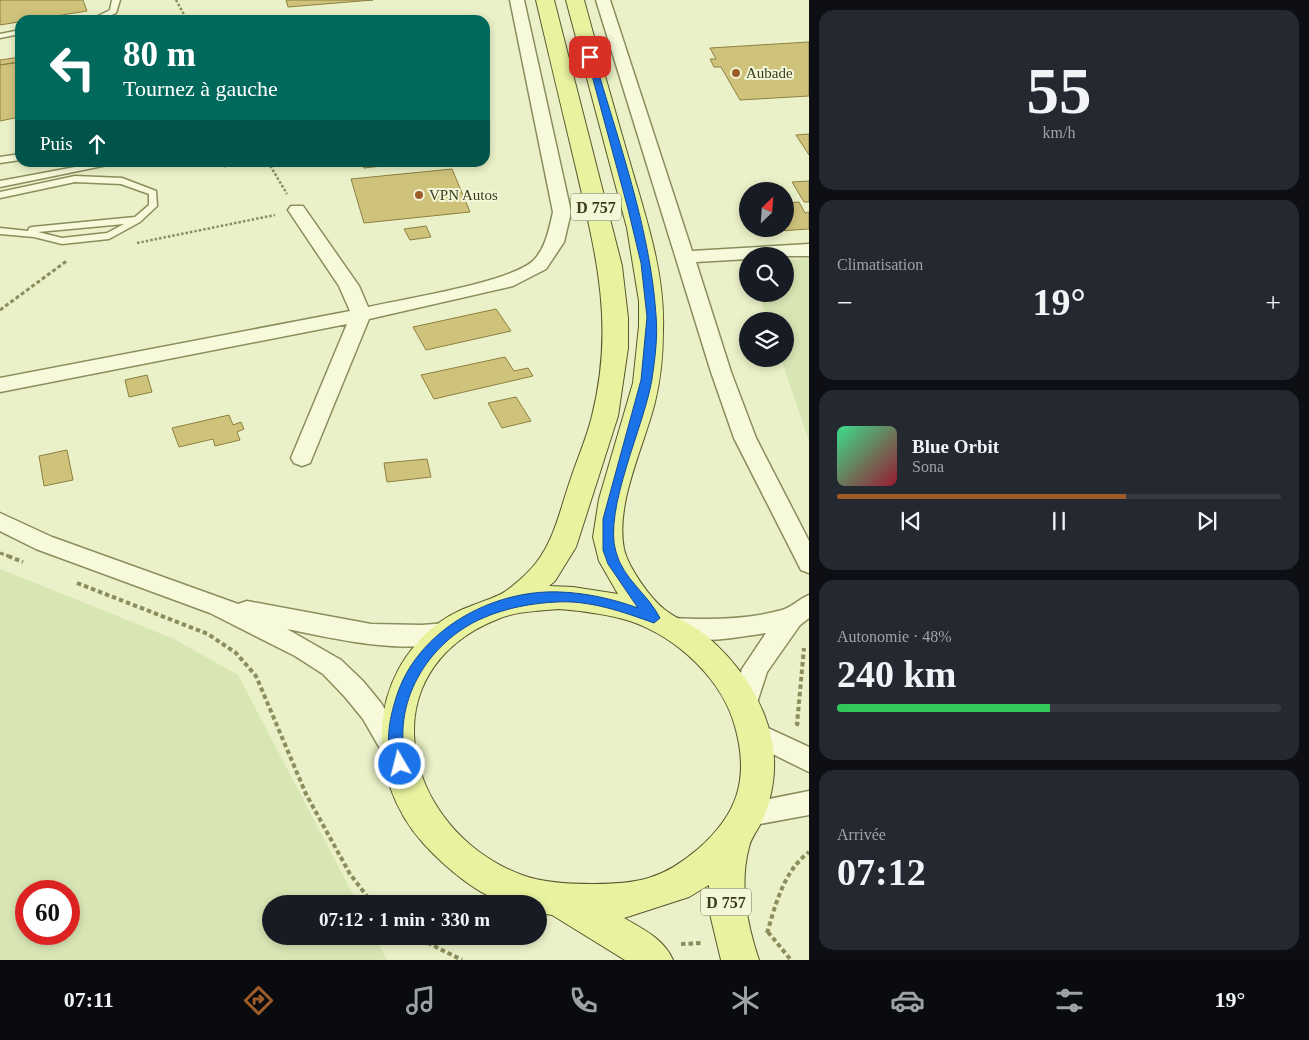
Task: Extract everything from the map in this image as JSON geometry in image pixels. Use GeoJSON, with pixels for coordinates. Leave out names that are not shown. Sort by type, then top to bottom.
{"type":"FeatureCollection","features":[{"type":"Feature","properties":{"kind":"main road","name":"D 757"},"geometry":{"type":"LineString","coordinates":[[512,602],[545,573],[562,547],[605,416],[616,348],[616,318],[610,266],[545,0]]}},
{"type":"Feature","properties":{"kind":"main road","name":"D 757"},"geometry":{"type":"LineString","coordinates":[[574,0],[633,209],[645,263],[652,317],[647,380],[616,488],[608,535],[609,550],[614,564],[630,589],[663,623]]}},
{"type":"Feature","properties":{"kind":"main road"},"geometry":{"type":"LineString","coordinates":[[559,597],[607,602],[663,623],[715,661],[745,704],[755,734],[759,774],[741,828],[688,880],[627,900],[560,900],[510,887],[466,862],[430,829],[407,791],[396,751],[397,717],[406,685],[423,657],[447,633],[477,615],[512,602],[559,597]]}},
{"type":"Feature","properties":{"kind":"main road","name":"D 757"},"geometry":{"type":"LineString","coordinates":[[740,960],[727,915],[725,887],[741,828]]}},
{"type":"Feature","properties":{"kind":"main road"},"geometry":{"type":"LineString","coordinates":[[560,900],[634,944],[665,954]]}},
{"type":"Feature","properties":{"kind":"street"},"geometry":{"type":"LineString","coordinates":[[0,385],[361,315],[506,282],[539,265],[555,242],[562,212],[517,0]]}},
{"type":"Feature","properties":{"kind":"street"},"geometry":{"type":"LineString","coordinates":[[602,0],[721,372],[745,438],[807,556]]}},
{"type":"Feature","properties":{"kind":"street"},"geometry":{"type":"LineString","coordinates":[[297,210],[349,286],[361,315],[302,458]]}},
{"type":"Feature","properties":{"kind":"street"},"geometry":{"type":"LineString","coordinates":[[685,257],[809,250]]}},
{"type":"Feature","properties":{"kind":"street"},"geometry":{"type":"LineString","coordinates":[[0,521],[44,543],[219,606],[304,649],[332,668],[354,688],[372,711],[396,751]]}},
{"type":"Feature","properties":{"kind":"street"},"geometry":{"type":"LineString","coordinates":[[219,606],[382,636],[416,637],[447,633]]}},
{"type":"Feature","properties":{"kind":"street"},"geometry":{"type":"LineString","coordinates":[[663,623],[719,630],[753,627],[803,610]]}},
{"type":"Feature","properties":{"kind":"street"},"geometry":{"type":"LineString","coordinates":[[745,704],[755,669],[803,610]]}},
{"type":"Feature","properties":{"kind":"street"},"geometry":{"type":"LineString","coordinates":[[755,734],[809,760]]}},
{"type":"Feature","properties":{"kind":"street"},"geometry":{"type":"LineString","coordinates":[[741,828],[809,803]]}},
{"type":"Feature","properties":{"kind":"lane"},"geometry":{"type":"LineString","coordinates":[[105,15],[113,11],[116,0]]}},
{"type":"Feature","properties":{"kind":"lane"},"geometry":{"type":"LineString","coordinates":[[0,36],[15,33]]}},
{"type":"Feature","properties":{"kind":"lane"},"geometry":{"type":"LineString","coordinates":[[0,160],[15,158]]}},
{"type":"Feature","properties":{"kind":"lane"},"geometry":{"type":"LineString","coordinates":[[0,184],[91,167]]}},
{"type":"Feature","properties":{"kind":"lane"},"geometry":{"type":"LineString","coordinates":[[0,195],[75,179],[122,181],[153,193],[153,206],[137,220],[14,232],[0,231]]}},
{"type":"Feature","properties":{"kind":"path"},"geometry":{"type":"LineString","coordinates":[[176,0],[184,15]]}},
{"type":"Feature","properties":{"kind":"path"},"geometry":{"type":"LineString","coordinates":[[132,244],[297,210],[271,167]]}},
{"type":"Feature","properties":{"kind":"path"},"geometry":{"type":"LineString","coordinates":[[0,310],[73,256]]}},
{"type":"Feature","properties":{"kind":"path"},"geometry":{"type":"LineString","coordinates":[[0,553],[28,564]]}},
{"type":"Feature","properties":{"kind":"path"},"geometry":{"type":"LineString","coordinates":[[72,581],[208,634],[236,652],[256,676],[306,794],[350,874],[366,895]]}},
{"type":"Feature","properties":{"kind":"path"},"geometry":{"type":"LineString","coordinates":[[803,610],[797,724],[803,730]]}},
{"type":"Feature","properties":{"kind":"path"},"geometry":{"type":"LineString","coordinates":[[791,960],[768,932],[778,897],[796,862],[809,852]]}},
{"type":"Feature","properties":{"kind":"path"},"geometry":{"type":"LineString","coordinates":[[665,954],[681,944],[706,942]]}},
{"type":"Feature","properties":{"kind":"path"},"geometry":{"type":"LineString","coordinates":[[432,945],[462,960]]}},
{"type":"Feature","properties":{"kind":"green space"},"geometry":{"type":"Polygon","coordinates":[[[809,258],[809,441],[784,367],[794,367],[794,312],[765,312],[761,302],[794,302],[794,259],[809,258]]]}},
{"type":"Feature","properties":{"kind":"green space"},"geometry":{"type":"Polygon","coordinates":[[[0,569],[174,639],[238,675],[353,895],[262,895],[262,945],[380,945],[387,960],[0,960],[0,569]]]}},
{"type":"Feature","properties":{"kind":"building"},"geometry":{"type":"Polygon","coordinates":[[[0,0],[83,0],[87,11],[62,15],[15,15],[15,23],[0,25],[0,0]]]}},
{"type":"Feature","properties":{"kind":"building"},"geometry":{"type":"Polygon","coordinates":[[[286,0],[373,0],[288,7],[286,0]]]}},
{"type":"Feature","properties":{"kind":"building"},"geometry":{"type":"Polygon","coordinates":[[[809,42],[809,96],[740,100],[721,67],[714,67],[710,59],[716,59],[710,48],[809,42]]]}},
{"type":"Feature","properties":{"kind":"building"},"geometry":{"type":"Polygon","coordinates":[[[15,58],[15,63],[0,65],[0,60],[15,58]]]}},
{"type":"Feature","properties":{"kind":"building"},"geometry":{"type":"Polygon","coordinates":[[[15,63],[15,118],[0,121],[0,65],[15,63]]]}},
{"type":"Feature","properties":{"kind":"building"},"geometry":{"type":"Polygon","coordinates":[[[809,134],[809,155],[796,135],[809,134]]]}},
{"type":"Feature","properties":{"kind":"building"},"geometry":{"type":"Polygon","coordinates":[[[452,169],[470,212],[364,223],[351,179],[452,169]]]}},
{"type":"Feature","properties":{"kind":"building"},"geometry":{"type":"Polygon","coordinates":[[[809,181],[809,202],[804,202],[794,182],[792,182],[809,181]]]}},
{"type":"Feature","properties":{"kind":"building"},"geometry":{"type":"Polygon","coordinates":[[[794,202],[799,202],[805,213],[809,212],[809,229],[794,230],[794,202]]]}},
{"type":"Feature","properties":{"kind":"building"},"geometry":{"type":"Polygon","coordinates":[[[426,226],[431,237],[410,240],[404,229],[426,226]]]}},
{"type":"Feature","properties":{"kind":"building"},"geometry":{"type":"Polygon","coordinates":[[[496,309],[511,331],[426,350],[413,327],[496,309]]]}},
{"type":"Feature","properties":{"kind":"building"},"geometry":{"type":"Polygon","coordinates":[[[505,357],[514,371],[528,368],[533,376],[434,399],[421,375],[505,357]]]}},
{"type":"Feature","properties":{"kind":"building"},"geometry":{"type":"Polygon","coordinates":[[[147,375],[152,392],[129,397],[125,380],[147,375]]]}},
{"type":"Feature","properties":{"kind":"building"},"geometry":{"type":"Polygon","coordinates":[[[516,397],[531,421],[502,428],[488,403],[516,397]]]}},
{"type":"Feature","properties":{"kind":"building"},"geometry":{"type":"Polygon","coordinates":[[[229,415],[233,425],[241,422],[244,429],[237,432],[240,440],[215,446],[213,439],[179,447],[172,428],[229,415]]]}},
{"type":"Feature","properties":{"kind":"building"},"geometry":{"type":"Polygon","coordinates":[[[67,450],[73,480],[44,486],[39,456],[67,450]]]}},
{"type":"Feature","properties":{"kind":"building"},"geometry":{"type":"Polygon","coordinates":[[[427,459],[431,477],[387,482],[384,463],[427,459]]]}},
{"type":"Feature","properties":{"kind":"place","name":"Aubade"},"geometry":{"type":"Point","coordinates":[736,73]}},
{"type":"Feature","properties":{"kind":"place","name":"VPN Autos"},"geometry":{"type":"Point","coordinates":[419,195]}},
{"type":"Feature","properties":{"kind":"route"},"geometry":{"type":"LineString","coordinates":[[400,764],[396,751],[397,717],[406,685],[423,657],[447,633],[477,615],[512,602],[559,597],[607,602],[654,618],[630,589],[614,564],[609,550],[609,519],[647,380],[652,317],[645,263],[633,209],[590,57]]}}]}
